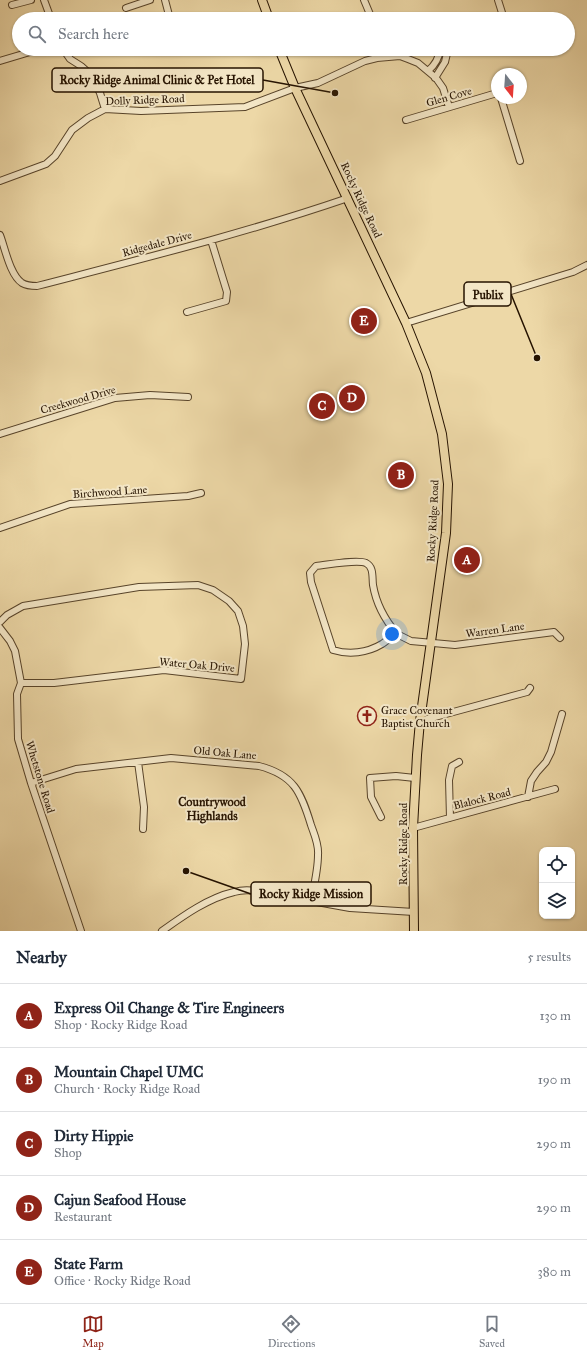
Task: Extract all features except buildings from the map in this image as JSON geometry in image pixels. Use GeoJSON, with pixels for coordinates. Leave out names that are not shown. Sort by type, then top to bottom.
{"type":"FeatureCollection","features":[{"type":"Feature","properties":{"kind":"main road"},"geometry":{"type":"LineString","coordinates":[[262,0],[266,12]]}},
{"type":"Feature","properties":{"kind":"main road","name":"Rocky Ridge Road"},"geometry":{"type":"LineString","coordinates":[[282,56],[295,88],[406,323],[426,373],[442,434],[448,484],[446,533],[420,721],[415,778],[413,828],[414,931]]}},
{"type":"Feature","properties":{"kind":"street"},"geometry":{"type":"LineString","coordinates":[[12,5],[31,0]]}},
{"type":"Feature","properties":{"kind":"street"},"geometry":{"type":"LineString","coordinates":[[44,0],[48,12]]}},
{"type":"Feature","properties":{"kind":"street"},"geometry":{"type":"LineString","coordinates":[[126,8],[150,0]]}},
{"type":"Feature","properties":{"kind":"street"},"geometry":{"type":"LineString","coordinates":[[165,0],[168,12]]}},
{"type":"Feature","properties":{"kind":"street"},"geometry":{"type":"LineString","coordinates":[[364,0],[369,12]]}},
{"type":"Feature","properties":{"kind":"street"},"geometry":{"type":"LineString","coordinates":[[498,0],[502,12]]}},
{"type":"Feature","properties":{"kind":"street"},"geometry":{"type":"LineString","coordinates":[[0,61],[17,56]]}},
{"type":"Feature","properties":{"kind":"street"},"geometry":{"type":"LineString","coordinates":[[68,56],[91,75],[100,93],[105,109]]}},
{"type":"Feature","properties":{"kind":"street","name":"Dolly Ridge Road"},"geometry":{"type":"LineString","coordinates":[[0,181],[46,164],[55,156],[72,130],[88,118],[105,109],[141,111],[245,107],[295,88],[318,83],[365,61],[386,56],[400,56],[408,58],[418,63],[428,71],[443,88],[449,107]]}},
{"type":"Feature","properties":{"kind":"street"},"geometry":{"type":"LineString","coordinates":[[428,71],[436,64],[440,56]]}},
{"type":"Feature","properties":{"kind":"street"},"geometry":{"type":"LineString","coordinates":[[435,78],[447,56]]}},
{"type":"Feature","properties":{"kind":"street","name":"Glen Cove"},"geometry":{"type":"LineString","coordinates":[[406,120],[491,96]]}},
{"type":"Feature","properties":{"kind":"street"},"geometry":{"type":"LineString","coordinates":[[503,104],[520,160]]}},
{"type":"Feature","properties":{"kind":"street","name":"Ridgedale Drive"},"geometry":{"type":"LineString","coordinates":[[0,235],[12,271],[21,283],[30,286],[37,286],[211,240],[301,214],[348,198]]}},
{"type":"Feature","properties":{"kind":"street"},"geometry":{"type":"LineString","coordinates":[[187,312],[226,301],[227,292],[211,240]]}},
{"type":"Feature","properties":{"kind":"street"},"geometry":{"type":"LineString","coordinates":[[406,323],[573,272],[587,265]]}},
{"type":"Feature","properties":{"kind":"street","name":"Creekwood Drive"},"geometry":{"type":"LineString","coordinates":[[0,433],[115,398],[150,395],[188,397]]}},
{"type":"Feature","properties":{"kind":"street","name":"Birchwood Lane"},"geometry":{"type":"LineString","coordinates":[[0,528],[70,504],[188,496],[201,493]]}},
{"type":"Feature","properties":{"kind":"street"},"geometry":{"type":"LineString","coordinates":[[397,634],[382,644],[362,652],[343,653],[334,650],[311,582],[310,573],[316,566],[358,561],[367,563],[372,570],[379,605],[389,625],[397,634],[411,641],[431,642]]}},
{"type":"Feature","properties":{"kind":"street","name":"Water Oak Drive"},"geometry":{"type":"LineString","coordinates":[[0,622],[7,615],[23,606],[139,587],[198,586],[213,590],[229,601],[238,611],[243,626],[245,644],[241,679],[164,670],[54,683],[21,683]]}},
{"type":"Feature","properties":{"kind":"street","name":"Whetstone Road"},"geometry":{"type":"LineString","coordinates":[[0,628],[10,641],[15,651],[21,683],[17,694],[18,739],[31,783],[81,931]]}},
{"type":"Feature","properties":{"kind":"street","name":"Warren Lane"},"geometry":{"type":"LineString","coordinates":[[431,642],[455,645],[554,632],[560,638]]}},
{"type":"Feature","properties":{"kind":"street"},"geometry":{"type":"LineString","coordinates":[[420,721],[527,692],[530,688]]}},
{"type":"Feature","properties":{"kind":"street"},"geometry":{"type":"LineString","coordinates":[[528,798],[531,781],[536,772],[546,762],[551,752],[562,714]]}},
{"type":"Feature","properties":{"kind":"street","name":"Old Oak Lane"},"geometry":{"type":"LineString","coordinates":[[31,783],[76,769],[171,758],[259,766],[272,769],[285,776],[299,792],[317,842],[318,866],[311,901]]}},
{"type":"Feature","properties":{"kind":"street"},"geometry":{"type":"LineString","coordinates":[[138,762],[144,807],[143,829]]}},
{"type":"Feature","properties":{"kind":"street"},"geometry":{"type":"LineString","coordinates":[[450,818],[449,780],[452,766],[459,762]]}},
{"type":"Feature","properties":{"kind":"street"},"geometry":{"type":"LineString","coordinates":[[381,817],[371,797],[370,778],[396,776],[415,778]]}},
{"type":"Feature","properties":{"kind":"street","name":"Blalock Road"},"geometry":{"type":"LineString","coordinates":[[413,828],[528,798],[555,789]]}},
{"type":"Feature","properties":{"kind":"street"},"geometry":{"type":"LineString","coordinates":[[162,931],[192,910],[221,896],[234,892],[256,891],[367,910],[414,912]]}},
{"type":"Feature","properties":{"kind":"place","name":"Rocky Ridge Animal Clinic & Pet Hotel"},"geometry":{"type":"Point","coordinates":[335,93]}},
{"type":"Feature","properties":{"kind":"place","name":"State Farm"},"geometry":{"type":"Point","coordinates":[364,321]}},
{"type":"Feature","properties":{"kind":"place","name":"Publix"},"geometry":{"type":"Point","coordinates":[537,358]}},
{"type":"Feature","properties":{"kind":"place","name":"Cajun Seafood House"},"geometry":{"type":"Point","coordinates":[352,398]}},
{"type":"Feature","properties":{"kind":"place","name":"Dirty Hippie"},"geometry":{"type":"Point","coordinates":[322,406]}},
{"type":"Feature","properties":{"kind":"place","name":"Mountain Chapel UMC"},"geometry":{"type":"Point","coordinates":[401,475]}},
{"type":"Feature","properties":{"kind":"place","name":"Express Oil Change & Tire Engineers"},"geometry":{"type":"Point","coordinates":[467,560]}},
{"type":"Feature","properties":{"kind":"place","name":"Grace Covenant Baptist Church"},"geometry":{"type":"Point","coordinates":[367,716]}},
{"type":"Feature","properties":{"kind":"place","name":"Rocky Ridge Mission"},"geometry":{"type":"Point","coordinates":[186,871]}},
{"type":"Feature","properties":{"kind":"district","name":"Countrywood Highlands"},"geometry":{"type":"Point","coordinates":[212,809]}}]}
